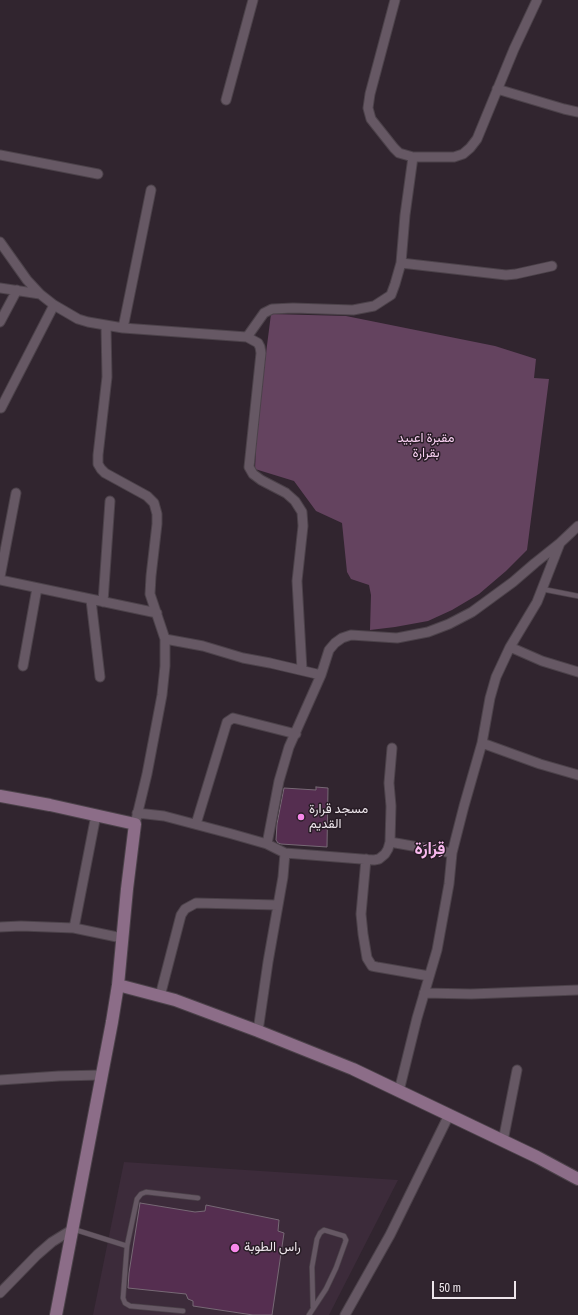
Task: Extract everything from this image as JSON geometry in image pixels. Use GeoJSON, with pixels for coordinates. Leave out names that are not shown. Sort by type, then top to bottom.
{"type":"FeatureCollection","features":[{"type":"Feature","properties":{"kind":"street"},"geometry":{"type":"LineString","coordinates":[[226,100],[253,0]]}},
{"type":"Feature","properties":{"kind":"street"},"geometry":{"type":"LineString","coordinates":[[395,0],[370,94],[368,108],[371,119],[394,148],[399,153],[413,157],[454,157],[463,154],[470,148],[477,139],[514,49],[537,0]]}},
{"type":"Feature","properties":{"kind":"street"},"geometry":{"type":"LineString","coordinates":[[497,89],[578,112]]}},
{"type":"Feature","properties":{"kind":"street"},"geometry":{"type":"LineString","coordinates":[[0,155],[98,174]]}},
{"type":"Feature","properties":{"kind":"street"},"geometry":{"type":"LineString","coordinates":[[247,337],[264,313],[272,309],[293,308],[353,310],[374,306],[391,295],[400,263],[413,157]]}},
{"type":"Feature","properties":{"kind":"street"},"geometry":{"type":"LineString","coordinates":[[123,328],[151,190]]}},
{"type":"Feature","properties":{"kind":"street"},"geometry":{"type":"LineString","coordinates":[[0,242],[27,280],[40,294],[54,305],[78,319],[106,326],[123,328],[247,337],[258,343],[261,353],[249,466],[253,474],[261,480],[286,493],[302,512],[303,526],[301,555],[297,581],[302,670]]}},
{"type":"Feature","properties":{"kind":"street"},"geometry":{"type":"LineString","coordinates":[[400,263],[506,275],[552,266]]}},
{"type":"Feature","properties":{"kind":"street"},"geometry":{"type":"LineString","coordinates":[[0,288],[40,294]]}},
{"type":"Feature","properties":{"kind":"street"},"geometry":{"type":"LineString","coordinates":[[0,322],[17,290]]}},
{"type":"Feature","properties":{"kind":"street"},"geometry":{"type":"LineString","coordinates":[[1,408],[54,305]]}},
{"type":"Feature","properties":{"kind":"street"},"geometry":{"type":"LineString","coordinates":[[56,1315],[118,985],[136,818],[147,774],[162,695],[165,666],[165,639],[150,594],[157,524],[157,514],[154,503],[147,496],[105,473],[98,464],[107,377],[106,326]]}},
{"type":"Feature","properties":{"kind":"street"},"geometry":{"type":"LineString","coordinates":[[16,493],[0,578],[37,588],[157,614]]}},
{"type":"Feature","properties":{"kind":"street"},"geometry":{"type":"LineString","coordinates":[[103,602],[110,500]]}},
{"type":"Feature","properties":{"kind":"street"},"geometry":{"type":"LineString","coordinates":[[267,844],[279,781],[289,747],[321,676],[329,650],[335,643],[342,638],[351,635],[397,638],[428,632],[449,624],[472,612],[493,597],[560,543],[578,526]]}},
{"type":"Feature","properties":{"kind":"street"},"geometry":{"type":"LineString","coordinates":[[399,1091],[424,993],[437,950],[449,884],[452,853],[482,743],[490,698],[496,678],[510,647],[537,602],[560,543]]}},
{"type":"Feature","properties":{"kind":"street"},"geometry":{"type":"LineString","coordinates":[[23,666],[37,588]]}},
{"type":"Feature","properties":{"kind":"street"},"geometry":{"type":"LineString","coordinates":[[91,600],[100,678]]}},
{"type":"Feature","properties":{"kind":"street"},"geometry":{"type":"LineString","coordinates":[[165,639],[203,646],[243,658],[302,670],[321,676]]}},
{"type":"Feature","properties":{"kind":"street"},"geometry":{"type":"LineString","coordinates":[[510,647],[542,662],[578,672]]}},
{"type":"Feature","properties":{"kind":"street"},"geometry":{"type":"LineString","coordinates":[[196,824],[227,722],[232,718],[296,734]]}},
{"type":"Feature","properties":{"kind":"street"},"geometry":{"type":"LineString","coordinates":[[482,743],[540,764],[578,775]]}},
{"type":"Feature","properties":{"kind":"street"},"geometry":{"type":"LineString","coordinates":[[0,796],[96,815],[136,818],[164,816],[267,844],[285,853],[374,860],[382,857],[388,849],[390,842],[391,806],[389,783],[392,748]]}},
{"type":"Feature","properties":{"kind":"street"},"geometry":{"type":"LineString","coordinates":[[74,928],[96,815]]}},
{"type":"Feature","properties":{"kind":"street"},"geometry":{"type":"LineString","coordinates":[[390,842],[452,853]]}},
{"type":"Feature","properties":{"kind":"street"},"geometry":{"type":"LineString","coordinates":[[258,1031],[283,877],[285,853]]}},
{"type":"Feature","properties":{"kind":"street"},"geometry":{"type":"LineString","coordinates":[[366,859],[361,914],[362,934],[367,958],[372,966],[429,976]]}},
{"type":"Feature","properties":{"kind":"street"},"geometry":{"type":"LineString","coordinates":[[160,996],[181,915],[185,909],[196,903],[278,905]]}},
{"type":"Feature","properties":{"kind":"street"},"geometry":{"type":"LineString","coordinates":[[0,927],[21,926],[74,928],[122,938]]}},
{"type":"Feature","properties":{"kind":"street"},"geometry":{"type":"LineString","coordinates":[[118,985],[175,1000],[258,1031],[353,1070],[537,1157],[578,1179]]}},
{"type":"Feature","properties":{"kind":"street"},"geometry":{"type":"LineString","coordinates":[[424,993],[477,994],[578,990]]}},
{"type":"Feature","properties":{"kind":"street"},"geometry":{"type":"LineString","coordinates":[[503,1141],[517,1070]]}},
{"type":"Feature","properties":{"kind":"street"},"geometry":{"type":"LineString","coordinates":[[0,1080],[102,1075]]}},
{"type":"Feature","properties":{"kind":"street"},"geometry":{"type":"LineString","coordinates":[[345,1315],[390,1235],[449,1115]]}},
{"type":"Feature","properties":{"kind":"street"},"geometry":{"type":"LineString","coordinates":[[0,1293],[52,1242],[73,1229]]}},
{"type":"Feature","properties":{"kind":"lane"},"geometry":{"type":"LineString","coordinates":[[542,589],[578,596]]}},
{"type":"Feature","properties":{"kind":"lane"},"geometry":{"type":"LineString","coordinates":[[183,1311],[130,1306],[125,1302],[123,1298],[127,1246],[137,1199],[141,1194],[146,1192],[198,1198]]}},
{"type":"Feature","properties":{"kind":"lane"},"geometry":{"type":"LineString","coordinates":[[73,1229],[127,1246]]}},
{"type":"Feature","properties":{"kind":"lane"},"geometry":{"type":"LineString","coordinates":[[309,1315],[326,1288],[336,1268],[346,1240],[344,1236],[324,1230],[320,1233],[317,1239],[312,1267],[313,1307]]}},
{"type":"Feature","properties":{"kind":"shaded area","name":"راس الطوبة"},"geometry":{"type":"Polygon","coordinates":[[[124,1162],[398,1180],[329,1315],[93,1315],[124,1162]]]}},
{"type":"Feature","properties":{"kind":"green space","name":"مقبرة اعبيد بقرارة"},"geometry":{"type":"Polygon","coordinates":[[[271,314],[346,316],[495,346],[536,359],[534,378],[549,379],[527,550],[506,571],[479,594],[452,610],[428,621],[370,630],[371,595],[369,585],[351,579],[347,572],[342,523],[316,511],[294,481],[255,469],[257,424],[271,314]]]}},
{"type":"Feature","properties":{"kind":"building"},"geometry":{"type":"Polygon","coordinates":[[[316,787],[328,788],[327,847],[278,843],[276,840],[277,824],[284,788],[316,790],[316,787]]]}},
{"type":"Feature","properties":{"kind":"building"},"geometry":{"type":"Polygon","coordinates":[[[140,1203],[195,1212],[205,1211],[206,1205],[279,1220],[278,1231],[284,1233],[272,1315],[253,1315],[193,1306],[193,1301],[188,1299],[186,1294],[128,1288],[140,1203]]]}},
{"type":"Feature","properties":{"kind":"place","name":"مسجد قرارة القديم"},"geometry":{"type":"Point","coordinates":[301,817]}},
{"type":"Feature","properties":{"kind":"place","name":"راس الطوبة"},"geometry":{"type":"Point","coordinates":[235,1248]}},
{"type":"Feature","properties":{"kind":"district","name":"قِرَارَة"},"geometry":{"type":"Point","coordinates":[430,849]}}]}
